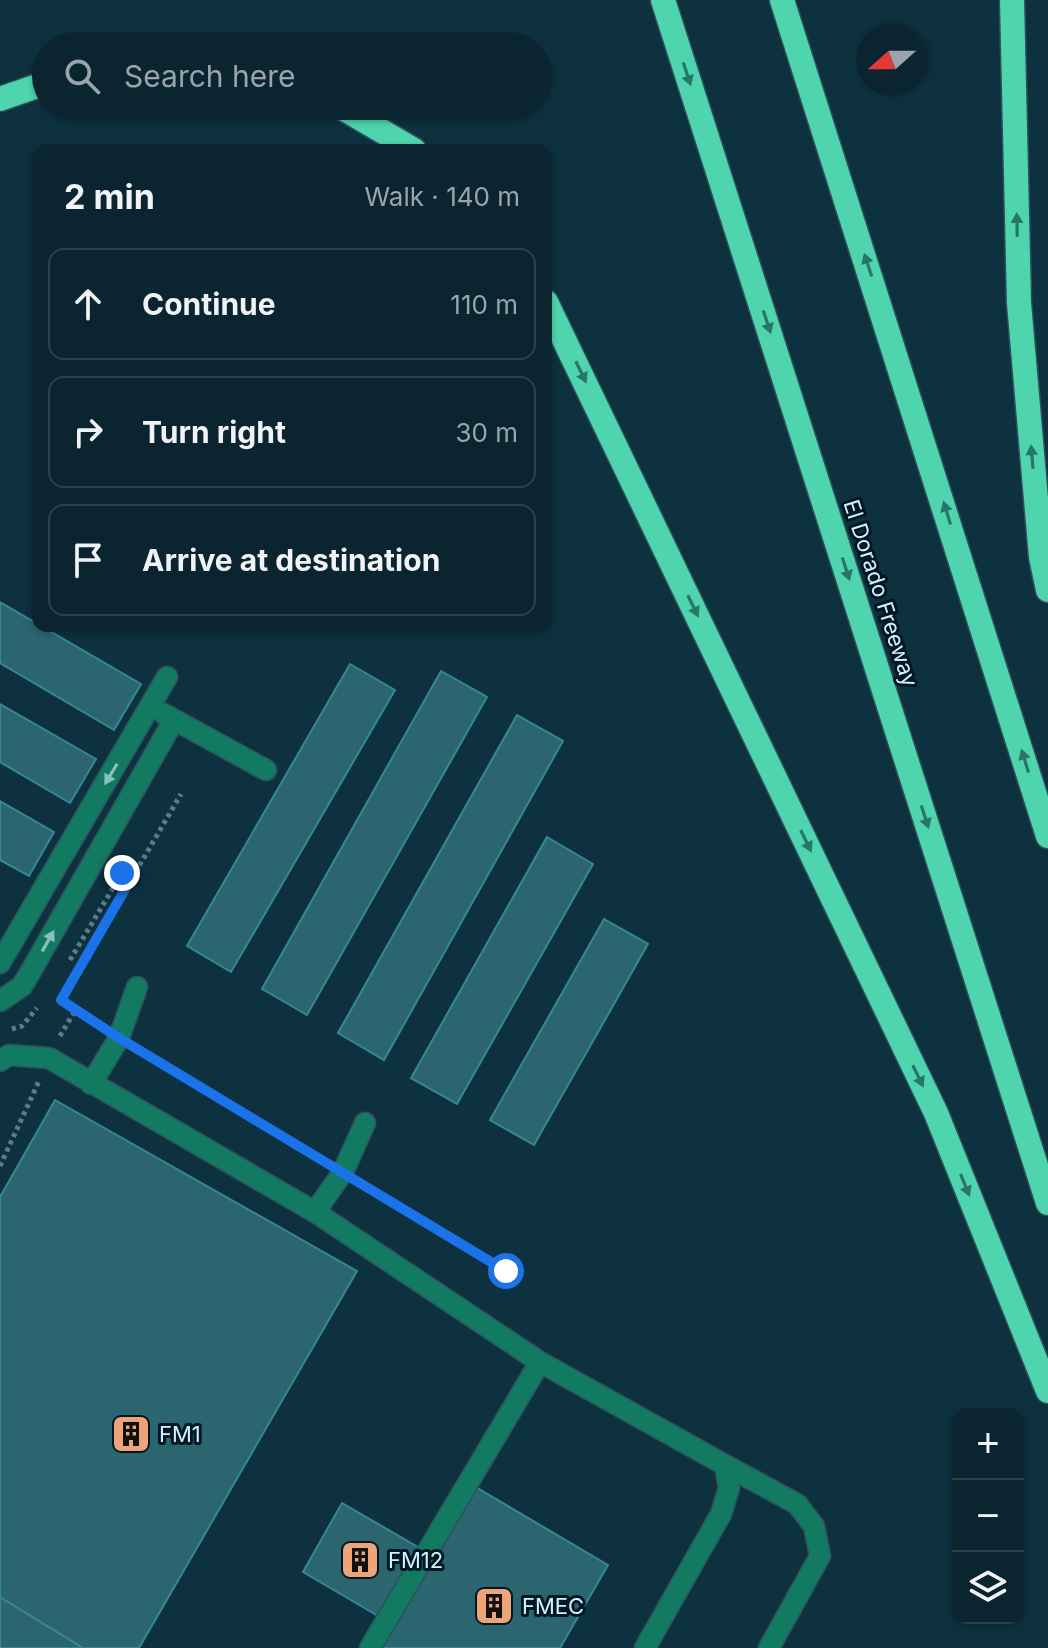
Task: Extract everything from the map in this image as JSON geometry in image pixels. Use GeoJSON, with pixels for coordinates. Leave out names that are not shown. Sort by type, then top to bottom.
{"type":"FeatureCollection","features":[{"type":"Feature","properties":{"kind":"highway","name":"El Dorado Freeway"},"geometry":{"type":"LineString","coordinates":[[663,0],[1048,1203]]}},
{"type":"Feature","properties":{"kind":"highway"},"geometry":{"type":"LineString","coordinates":[[782,0],[1048,836]]}},
{"type":"Feature","properties":{"kind":"highway"},"geometry":{"type":"LineString","coordinates":[[1012,0],[1019,303],[1041,557],[1048,590]]}},
{"type":"Feature","properties":{"kind":"highway"},"geometry":{"type":"LineString","coordinates":[[0,99],[32,85]]}},
{"type":"Feature","properties":{"kind":"highway"},"geometry":{"type":"LineString","coordinates":[[363,120],[404,144]]}},
{"type":"Feature","properties":{"kind":"highway"},"geometry":{"type":"LineString","coordinates":[[552,314],[936,1113],[1048,1391]]}},
{"type":"Feature","properties":{"kind":"lane"},"geometry":{"type":"LineString","coordinates":[[0,963],[167,677]]}},
{"type":"Feature","properties":{"kind":"lane"},"geometry":{"type":"LineString","coordinates":[[150,706],[266,770]]}},
{"type":"Feature","properties":{"kind":"lane"},"geometry":{"type":"LineString","coordinates":[[0,1001],[22,986],[174,720]]}},
{"type":"Feature","properties":{"kind":"lane"},"geometry":{"type":"LineString","coordinates":[[91,1084],[119,1038],[137,987]]}},
{"type":"Feature","properties":{"kind":"lane"},"geometry":{"type":"LineString","coordinates":[[3,1051],[49,1058],[315,1212],[540,1362],[797,1504],[814,1526],[820,1556],[769,1648]]}},
{"type":"Feature","properties":{"kind":"lane"},"geometry":{"type":"LineString","coordinates":[[315,1212],[343,1172],[365,1123]]}},
{"type":"Feature","properties":{"kind":"lane"},"geometry":{"type":"LineString","coordinates":[[370,1648],[540,1362]]}},
{"type":"Feature","properties":{"kind":"lane"},"geometry":{"type":"LineString","coordinates":[[645,1648],[721,1514],[729,1488],[725,1465]]}},
{"type":"Feature","properties":{"kind":"path"},"geometry":{"type":"LineString","coordinates":[[181,794],[61,1000],[506,1271],[515,1256]]}},
{"type":"Feature","properties":{"kind":"path"},"geometry":{"type":"LineString","coordinates":[[122,873],[131,879]]}},
{"type":"Feature","properties":{"kind":"path"},"geometry":{"type":"LineString","coordinates":[[112,890],[121,896]]}},
{"type":"Feature","properties":{"kind":"path"},"geometry":{"type":"LineString","coordinates":[[0,1166],[49,1058],[76,1009]]}},
{"type":"Feature","properties":{"kind":"building"},"geometry":{"type":"Polygon","coordinates":[[[0,602],[32,621],[32,632],[52,632],[141,684],[114,730],[0,663],[0,602]]]}},
{"type":"Feature","properties":{"kind":"building"},"geometry":{"type":"Polygon","coordinates":[[[350,664],[395,690],[231,972],[187,946],[350,664]]]}},
{"type":"Feature","properties":{"kind":"building"},"geometry":{"type":"Polygon","coordinates":[[[441,671],[487,697],[307,1015],[262,989],[441,671]]]}},
{"type":"Feature","properties":{"kind":"building"},"geometry":{"type":"Polygon","coordinates":[[[0,704],[96,759],[70,803],[0,762],[0,704]]]}},
{"type":"Feature","properties":{"kind":"building"},"geometry":{"type":"Polygon","coordinates":[[[517,715],[563,741],[384,1060],[338,1033],[517,715]]]}},
{"type":"Feature","properties":{"kind":"building"},"geometry":{"type":"Polygon","coordinates":[[[0,801],[54,832],[29,876],[0,860],[0,801]]]}},
{"type":"Feature","properties":{"kind":"building"},"geometry":{"type":"Polygon","coordinates":[[[547,837],[593,864],[457,1104],[411,1078],[547,837]]]}},
{"type":"Feature","properties":{"kind":"building"},"geometry":{"type":"Polygon","coordinates":[[[604,919],[648,944],[534,1145],[490,1120],[604,919]]]}},
{"type":"Feature","properties":{"kind":"building","name":"FM1"},"geometry":{"type":"Polygon","coordinates":[[[55,1100],[357,1271],[139,1648],[83,1648],[0,1597],[0,1197],[55,1100]]]}},
{"type":"Feature","properties":{"kind":"building","name":"FMEC"},"geometry":{"type":"Polygon","coordinates":[[[474,1486],[608,1565],[560,1648],[380,1648],[474,1486]]]}},
{"type":"Feature","properties":{"kind":"building","name":"FM12"},"geometry":{"type":"Polygon","coordinates":[[[342,1503],[418,1547],[378,1616],[303,1572],[342,1503]]]}},
{"type":"Feature","properties":{"kind":"building"},"geometry":{"type":"Polygon","coordinates":[[[0,1597],[83,1648],[0,1648],[0,1597]]]}},
{"type":"Feature","properties":{"kind":"place","name":"FM1"},"geometry":{"type":"Point","coordinates":[131,1434]}},
{"type":"Feature","properties":{"kind":"place","name":"FM12"},"geometry":{"type":"Point","coordinates":[360,1560]}},
{"type":"Feature","properties":{"kind":"place","name":"FMEC"},"geometry":{"type":"Point","coordinates":[494,1606]}},
{"type":"Feature","properties":{"kind":"route"},"geometry":{"type":"LineString","coordinates":[[122,873],[131,879],[61,1000],[506,1271]]}}]}
